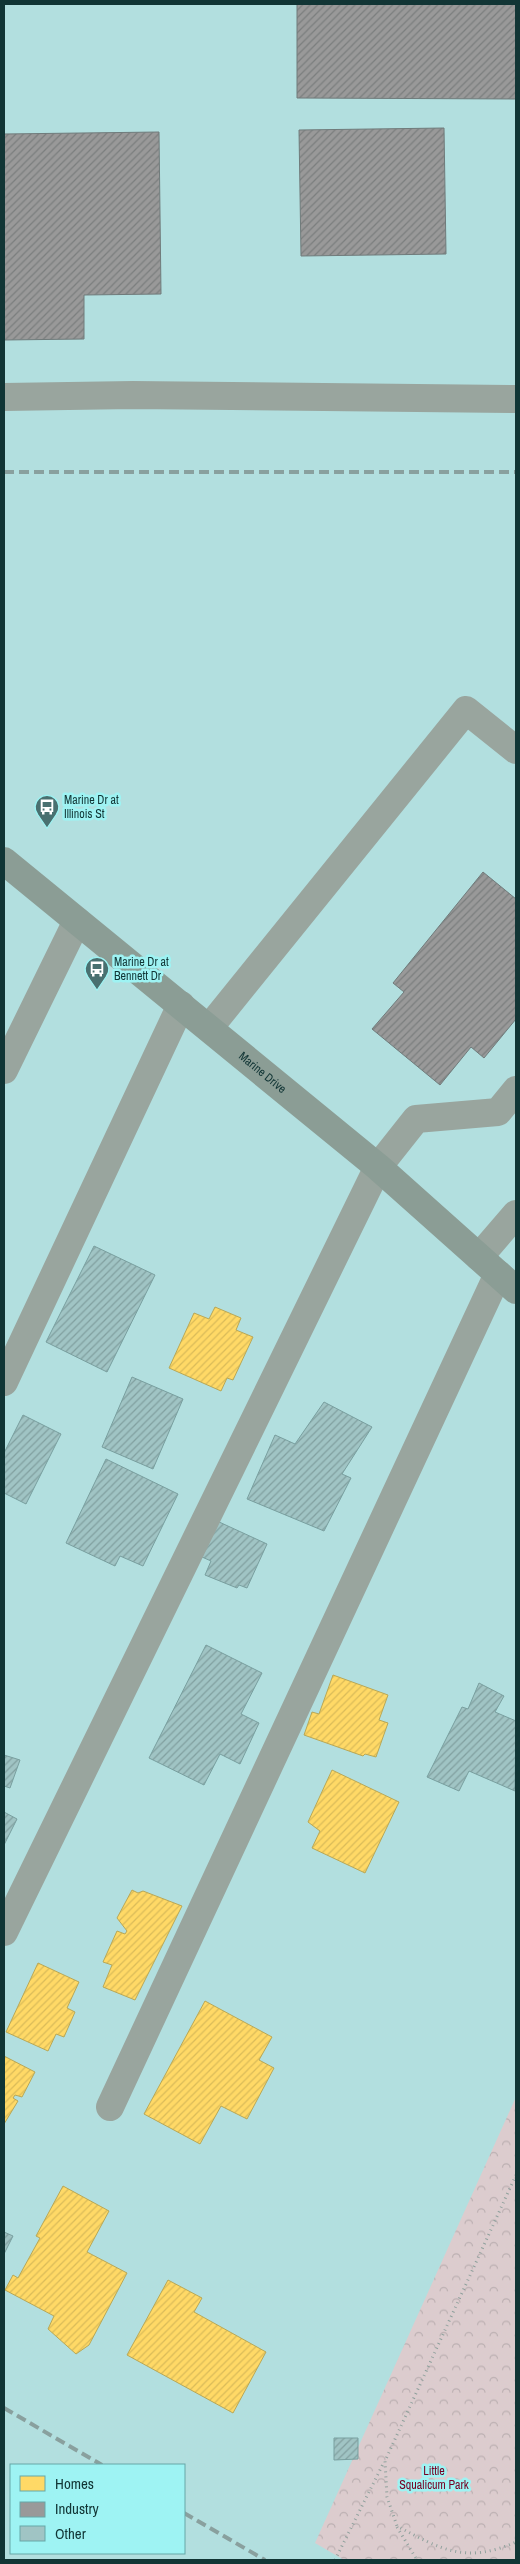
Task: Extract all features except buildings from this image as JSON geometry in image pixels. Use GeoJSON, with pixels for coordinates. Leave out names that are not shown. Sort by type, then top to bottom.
{"type":"FeatureCollection","features":[{"type":"Feature","properties":{"kind":"main road","name":"Marine Drive"},"geometry":{"type":"LineString","coordinates":[[4,861],[378,1167],[498,1274]]}},
{"type":"Feature","properties":{"kind":"street"},"geometry":{"type":"LineString","coordinates":[[4,397],[133,395],[516,399]]}},
{"type":"Feature","properties":{"kind":"street"},"geometry":{"type":"LineString","coordinates":[[209,1028],[466,710],[516,750]]}},
{"type":"Feature","properties":{"kind":"street"},"geometry":{"type":"LineString","coordinates":[[4,1070],[77,921]]}},
{"type":"Feature","properties":{"kind":"street"},"geometry":{"type":"LineString","coordinates":[[4,1382],[182,1006]]}},
{"type":"Feature","properties":{"kind":"street"},"geometry":{"type":"LineString","coordinates":[[4,1932],[378,1167],[416,1119],[498,1112],[516,1090]]}},
{"type":"Feature","properties":{"kind":"street"},"geometry":{"type":"LineString","coordinates":[[110,2107],[498,1274],[516,1214]]}},
{"type":"Feature","properties":{"kind":"path"},"geometry":{"type":"LineString","coordinates":[[335,2560],[385,2461],[516,2175]]}},
{"type":"Feature","properties":{"kind":"path"},"geometry":{"type":"LineString","coordinates":[[385,2461],[387,2497],[397,2526],[417,2560]]}},
{"type":"Feature","properties":{"kind":"path"},"geometry":{"type":"LineString","coordinates":[[397,2526],[438,2548],[462,2553],[482,2554],[516,2542]]}},
{"type":"Feature","properties":{"kind":"green space","name":"Little Squalicum Park"},"geometry":{"type":"Polygon","coordinates":[[[516,2097],[516,2560],[344,2560],[315,2543],[516,2097]]]}},
{"type":"Feature","properties":{"kind":"railway"},"geometry":{"type":"LineString","coordinates":[[4,472],[516,472]]}},
{"type":"Feature","properties":{"kind":"railway"},"geometry":{"type":"LineString","coordinates":[[4,2408],[100,2464]]}},
{"type":"Feature","properties":{"kind":"railway"},"geometry":{"type":"LineString","coordinates":[[185,2514],[265,2560]]}},
{"type":"Feature","properties":{"kind":"place","name":"Marine Dr at Illinois St"},"geometry":{"type":"Point","coordinates":[47,828]}},
{"type":"Feature","properties":{"kind":"place","name":"Marine Dr at Bennett Dr"},"geometry":{"type":"Point","coordinates":[97,990]}}]}
